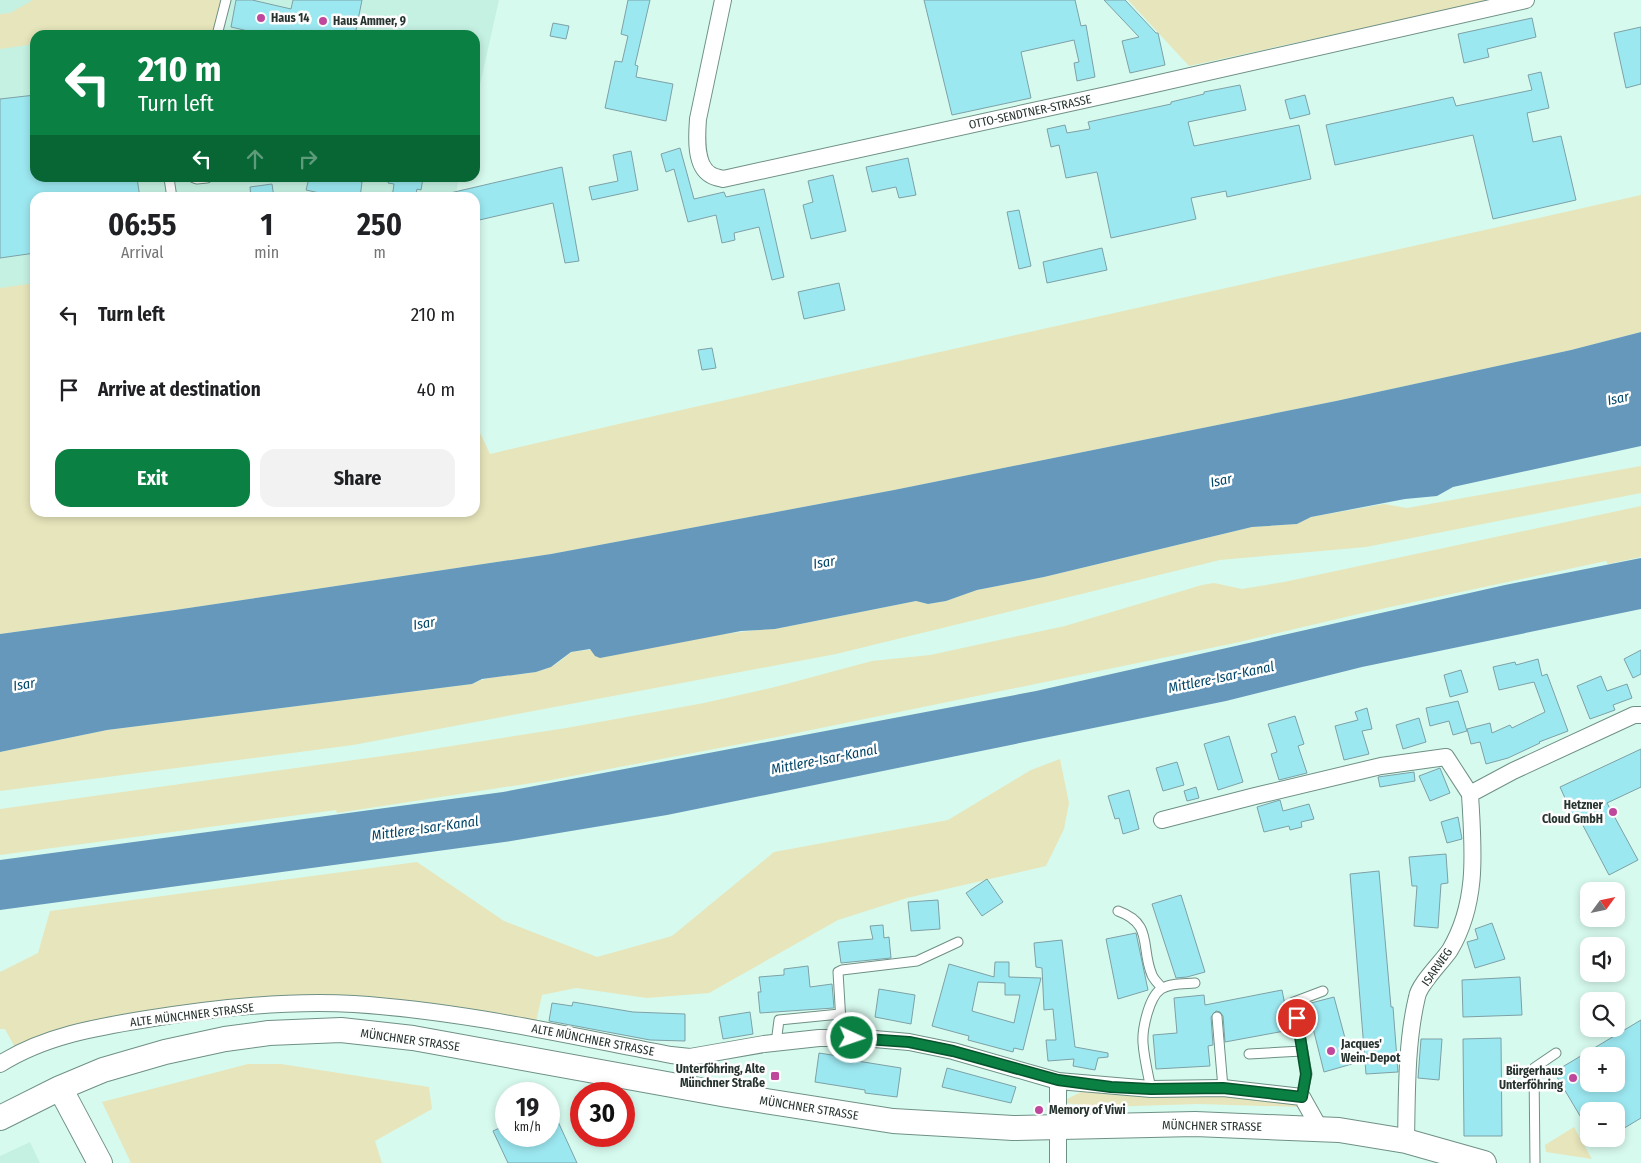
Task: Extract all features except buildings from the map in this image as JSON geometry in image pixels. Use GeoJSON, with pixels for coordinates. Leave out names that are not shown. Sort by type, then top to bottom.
{"type":"FeatureCollection","features":[{"type":"Feature","properties":{"kind":"main road","name":"MÜNCHNER STRASSE"},"geometry":{"type":"LineString","coordinates":[[0,1118],[60,1088],[103,1070],[165,1052],[226,1040],[270,1034],[341,1030],[412,1038],[727,1095],[893,1120],[1014,1128],[1195,1124],[1320,1129],[1406,1141],[1442,1157],[1484,1163]]}},
{"type":"Feature","properties":{"kind":"main road"},"geometry":{"type":"LineString","coordinates":[[60,1088],[100,1163]]}},
{"type":"Feature","properties":{"kind":"street","name":"OTTO-SENDTNER-STRASSE"},"geometry":{"type":"LineString","coordinates":[[723,0],[698,119],[697,138],[701,162],[710,175],[722,179],[1076,102],[1526,0]]}},
{"type":"Feature","properties":{"kind":"street"},"geometry":{"type":"LineString","coordinates":[[1162,820],[1381,766],[1446,757],[1470,794],[1513,771],[1634,715],[1641,715]]}},
{"type":"Feature","properties":{"kind":"street","name":"ISARWEG"},"geometry":{"type":"LineString","coordinates":[[1406,1141],[1409,1056],[1417,994],[1450,950],[1468,908],[1473,860],[1470,794]]}},
{"type":"Feature","properties":{"kind":"street","name":"ALTE MÜNCHNER STRASSE"},"geometry":{"type":"LineString","coordinates":[[0,1064],[18,1053],[89,1029],[174,1015],[286,1004],[353,1004],[438,1012],[514,1024],[690,1057],[819,1038],[909,1042],[953,1051],[1058,1080],[1111,1087],[1151,1089],[1223,1088],[1302,1097]]}},
{"type":"Feature","properties":{"kind":"street"},"geometry":{"type":"LineString","coordinates":[[1058,1080],[1058,1163]]}},
{"type":"Feature","properties":{"kind":"street"},"geometry":{"type":"LineString","coordinates":[[1302,1097],[1320,1129]]}},
{"type":"Feature","properties":{"kind":"lane"},"geometry":{"type":"LineString","coordinates":[[219,30],[226,0]]}},
{"type":"Feature","properties":{"kind":"lane"},"geometry":{"type":"LineString","coordinates":[[1118,910],[1131,915],[1141,927],[1152,976],[1162,988]]}},
{"type":"Feature","properties":{"kind":"lane"},"geometry":{"type":"LineString","coordinates":[[842,1038],[838,972],[917,961],[958,942]]}},
{"type":"Feature","properties":{"kind":"lane"},"geometry":{"type":"LineString","coordinates":[[1151,1089],[1144,1037],[1150,1005],[1157,992],[1162,988],[1169,985],[1195,983]]}},
{"type":"Feature","properties":{"kind":"lane"},"geometry":{"type":"LineString","coordinates":[[1302,1097],[1306,1074],[1294,1002],[1324,991]]}},
{"type":"Feature","properties":{"kind":"lane"},"geometry":{"type":"LineString","coordinates":[[776,1043],[779,1020],[840,1014]]}},
{"type":"Feature","properties":{"kind":"lane"},"geometry":{"type":"LineString","coordinates":[[1217,1017],[1223,1088]]}},
{"type":"Feature","properties":{"kind":"lane"},"geometry":{"type":"LineString","coordinates":[[1249,1054],[1302,1051]]}},
{"type":"Feature","properties":{"kind":"lane"},"geometry":{"type":"LineString","coordinates":[[1535,1163],[1534,1068],[1556,1053]]}},
{"type":"Feature","properties":{"kind":"shaded area"},"geometry":{"type":"Polygon","coordinates":[[[0,0],[499,0],[480,85],[480,30],[30,30],[30,182],[458,182],[456,192],[30,192],[30,363],[0,366],[0,0]]]}},
{"type":"Feature","properties":{"kind":"shaded area"},"geometry":{"type":"Polygon","coordinates":[[[33,0],[226,0],[218,30],[30,30],[30,45],[0,49],[0,14],[10,13],[33,0]]]}},
{"type":"Feature","properties":{"kind":"shaded area"},"geometry":{"type":"Polygon","coordinates":[[[1128,0],[1492,0],[1189,66],[1128,0]]]}},
{"type":"Feature","properties":{"kind":"shaded area"},"geometry":{"type":"Polygon","coordinates":[[[1641,195],[1641,332],[1571,350],[1336,401],[894,490],[551,554],[0,634],[0,288],[30,284],[30,517],[480,517],[480,433],[490,454],[1641,195]]]}},
{"type":"Feature","properties":{"kind":"shaded area"},"geometry":{"type":"Polygon","coordinates":[[[1641,466],[1641,493],[1366,547],[1220,560],[836,654],[353,745],[0,791],[0,752],[107,730],[472,684],[491,678],[543,670],[557,663],[571,652],[775,629],[916,601],[928,604],[946,601],[977,590],[1044,577],[1252,527],[1297,524],[1311,517],[1384,504],[1407,508],[1641,466]]]}},
{"type":"Feature","properties":{"kind":"shaded area"},"geometry":{"type":"Polygon","coordinates":[[[1641,506],[1641,557],[1608,564],[1606,561],[1367,612],[1235,643],[777,737],[551,780],[337,813],[336,810],[0,855],[0,809],[426,750],[566,728],[704,703],[775,687],[872,661],[930,655],[1065,626],[1202,585],[1214,583],[1242,589],[1284,582],[1641,506]]]}},
{"type":"Feature","properties":{"kind":"shaded area"},"geometry":{"type":"Polygon","coordinates":[[[1060,759],[1069,803],[1064,829],[1046,866],[907,898],[838,920],[709,993],[647,998],[576,988],[542,995],[536,1022],[353,1004],[175,1015],[18,1053],[5,1029],[0,1029],[0,972],[38,953],[50,911],[417,862],[504,921],[597,957],[672,936],[774,852],[948,820],[1031,770],[1060,759]]]}},
{"type":"Feature","properties":{"kind":"shaded area"},"geometry":{"type":"Polygon","coordinates":[[[248,1064],[281,1064],[429,1087],[432,1109],[375,1141],[382,1163],[131,1163],[102,1102],[248,1064]]]}},
{"type":"Feature","properties":{"kind":"shaded area"},"geometry":{"type":"Polygon","coordinates":[[[1083,1091],[1219,1094],[1273,1100],[1300,1105],[1300,1107],[1198,1104],[1102,1107],[1065,1103],[1067,1099],[1083,1091]]]}},
{"type":"Feature","properties":{"kind":"shaded area"},"geometry":{"type":"Polygon","coordinates":[[[1574,1127],[1580,1138],[1580,1147],[1585,1147],[1592,1159],[1546,1152],[1545,1145],[1574,1127]]]}},
{"type":"Feature","properties":{"kind":"shaded area"},"geometry":{"type":"Polygon","coordinates":[[[30,1142],[40,1163],[0,1163],[0,1156],[30,1142]]]}},
{"type":"Feature","properties":{"kind":"water","name":"Isar"},"geometry":{"type":"Polygon","coordinates":[[[1641,332],[1641,446],[1453,487],[1437,496],[1405,499],[1311,517],[1297,524],[1252,527],[1044,577],[977,590],[946,601],[928,604],[916,601],[775,629],[741,631],[600,658],[595,656],[590,649],[571,652],[551,667],[536,672],[482,679],[472,684],[107,730],[0,752],[0,634],[551,554],[894,490],[1336,401],[1571,350],[1641,332]]]}},
{"type":"Feature","properties":{"kind":"water","name":"Mittlere-Isar-Kanal"},"geometry":{"type":"Polygon","coordinates":[[[1641,558],[1641,609],[1362,667],[1226,701],[667,815],[511,841],[0,910],[0,860],[503,792],[1036,691],[1505,585],[1641,558]]]}},
{"type":"Feature","properties":{"kind":"place","name":"Haus 14"},"geometry":{"type":"Point","coordinates":[261,18]}},
{"type":"Feature","properties":{"kind":"place","name":"Haus Ammer, 9"},"geometry":{"type":"Point","coordinates":[323,21]}},
{"type":"Feature","properties":{"kind":"place","name":"Hetzner Cloud GmbH"},"geometry":{"type":"Point","coordinates":[1613,812]}},
{"type":"Feature","properties":{"kind":"place","name":"Jacques' Wein-Depot"},"geometry":{"type":"Point","coordinates":[1331,1051]}},
{"type":"Feature","properties":{"kind":"place","name":"Unterföhring, Alte Münchner Straße"},"geometry":{"type":"Point","coordinates":[775,1076]}},
{"type":"Feature","properties":{"kind":"place","name":"Bürgerhaus Unterföhring"},"geometry":{"type":"Point","coordinates":[1573,1078]}},
{"type":"Feature","properties":{"kind":"place","name":"Memory of Viwi"},"geometry":{"type":"Point","coordinates":[1039,1110]}},
{"type":"Feature","properties":{"kind":"route"},"geometry":{"type":"LineString","coordinates":[[852,1038],[909,1042],[953,1051],[1058,1080],[1111,1087],[1151,1089],[1223,1088],[1273,1092],[1302,1097],[1306,1074],[1297,1018]]}}]}
